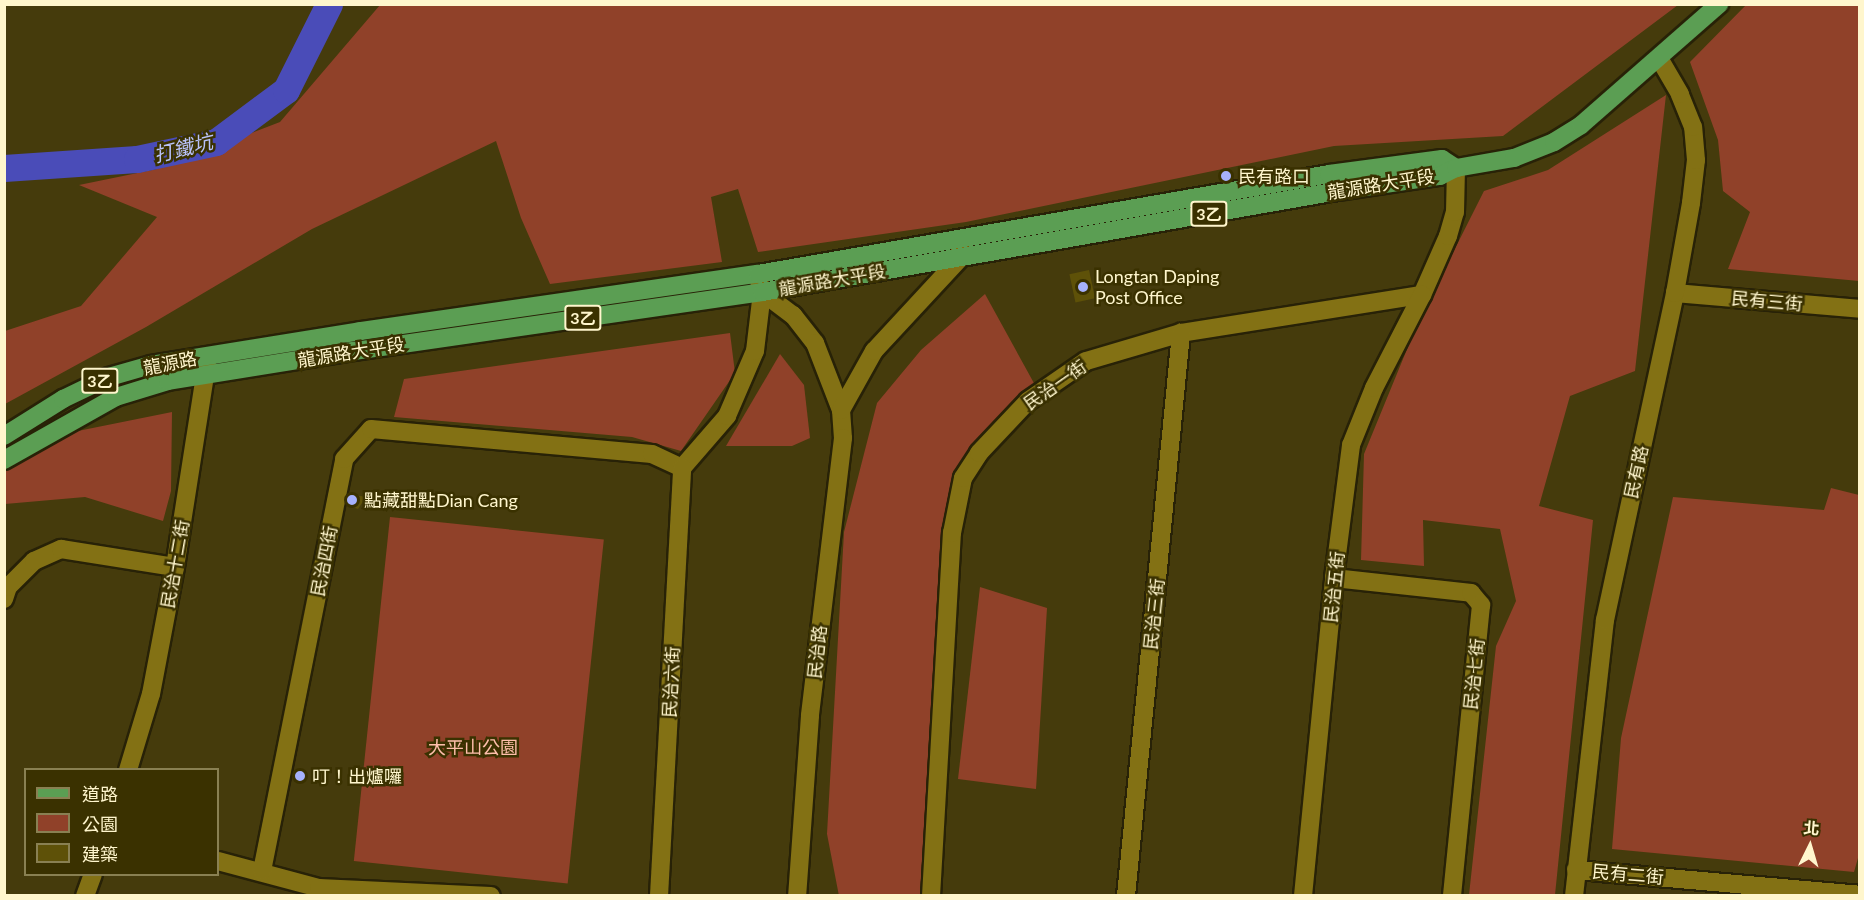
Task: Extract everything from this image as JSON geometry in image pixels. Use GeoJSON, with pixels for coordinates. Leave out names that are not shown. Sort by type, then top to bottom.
{"type":"FeatureCollection","features":[{"type":"Feature","properties":{"kind":"main road","name":"龍源路大平段"},"geometry":{"type":"LineString","coordinates":[[204,375],[762,292],[1329,174],[1442,159],[1456,168],[1514,158],[1554,142],[1581,125],[1719,4]]}},
{"type":"Feature","properties":{"kind":"main road","name":"龍源路大平段"},"geometry":{"type":"LineString","coordinates":[[208,356],[758,274],[960,249]]}},
{"type":"Feature","properties":{"kind":"main road","name":"龍源路"},"geometry":{"type":"LineString","coordinates":[[4,436],[63,399],[109,377],[151,365],[208,356]]}},
{"type":"Feature","properties":{"kind":"main road","name":"龍源路"},"geometry":{"type":"LineString","coordinates":[[4,460],[116,397],[168,381],[204,375]]}},
{"type":"Feature","properties":{"kind":"street","name":"民有路"},"geometry":{"type":"LineString","coordinates":[[1574,896],[1605,620],[1692,203],[1696,160],[1693,127],[1680,94],[1659,58]]}},
{"type":"Feature","properties":{"kind":"street"},"geometry":{"type":"LineString","coordinates":[[1422,295],[1453,220],[1456,168]]}},
{"type":"Feature","properties":{"kind":"street"},"geometry":{"type":"LineString","coordinates":[[841,410],[874,351],[960,249]]}},
{"type":"Feature","properties":{"kind":"street"},"geometry":{"type":"LineString","coordinates":[[682,468],[727,416],[754,351],[762,292],[758,274]]}},
{"type":"Feature","properties":{"kind":"street"},"geometry":{"type":"LineString","coordinates":[[762,292],[793,315],[815,343],[841,410]]}},
{"type":"Feature","properties":{"kind":"street","name":"民有三街"},"geometry":{"type":"LineString","coordinates":[[1675,292],[1860,309]]}},
{"type":"Feature","properties":{"kind":"street","name":"民治一街"},"geometry":{"type":"LineString","coordinates":[[931,896],[952,533],[963,478],[979,453],[1028,401],[1086,361],[1181,333],[1422,295]]}},
{"type":"Feature","properties":{"kind":"street","name":"民治五街"},"geometry":{"type":"LineString","coordinates":[[1303,896],[1334,578],[1351,445],[1374,388],[1422,295]]}},
{"type":"Feature","properties":{"kind":"street","name":"民治三街"},"geometry":{"type":"LineString","coordinates":[[1126,896],[1181,333]]}},
{"type":"Feature","properties":{"kind":"street","name":"民治十二街"},"geometry":{"type":"LineString","coordinates":[[129,768],[151,694],[176,567],[208,356]]}},
{"type":"Feature","properties":{"kind":"street","name":"民治路"},"geometry":{"type":"LineString","coordinates":[[797,896],[810,716],[843,438],[841,410]]}},
{"type":"Feature","properties":{"kind":"street","name":"民治四街"},"geometry":{"type":"LineString","coordinates":[[262,871],[344,459],[371,429],[652,454],[682,468]]}},
{"type":"Feature","properties":{"kind":"street","name":"民治六街"},"geometry":{"type":"LineString","coordinates":[[659,896],[682,468]]}},
{"type":"Feature","properties":{"kind":"street"},"geometry":{"type":"LineString","coordinates":[[4,599],[8,586],[34,561],[61,549],[176,567]]}},
{"type":"Feature","properties":{"kind":"street","name":"民治七街"},"geometry":{"type":"LineString","coordinates":[[1334,578],[1472,593],[1481,605],[1452,896]]}},
{"type":"Feature","properties":{"kind":"street"},"geometry":{"type":"LineString","coordinates":[[219,861],[319,888],[490,896]]}},
{"type":"Feature","properties":{"kind":"street","name":"民有二街"},"geometry":{"type":"LineString","coordinates":[[1576,870],[1860,895]]}},
{"type":"Feature","properties":{"kind":"street"},"geometry":{"type":"LineString","coordinates":[[85,896],[92,876]]}},
{"type":"Feature","properties":{"kind":"green space"},"geometry":{"type":"Polygon","coordinates":[[[380,5],[1678,5],[1503,136],[1334,146],[966,222],[758,252],[738,189],[711,197],[722,262],[550,284],[521,218],[496,141],[312,229],[146,327],[5,404],[5,331],[81,306],[157,217],[79,185],[157,169],[280,122],[380,5]]]}},
{"type":"Feature","properties":{"kind":"green space"},"geometry":{"type":"Polygon","coordinates":[[[1746,5],[1859,5],[1859,281],[1728,269],[1750,212],[1723,191],[1718,140],[1690,62],[1746,5]]]}},
{"type":"Feature","properties":{"kind":"green space"},"geometry":{"type":"Polygon","coordinates":[[[1666,95],[1635,371],[1570,396],[1539,506],[1593,520],[1555,895],[1469,895],[1496,646],[1516,601],[1500,529],[1423,520],[1424,566],[1361,560],[1364,454],[1419,320],[1484,191],[1548,170],[1666,95]]]}},
{"type":"Feature","properties":{"kind":"green space"},"geometry":{"type":"Polygon","coordinates":[[[985,294],[1035,385],[967,464],[942,650],[922,895],[839,896],[827,834],[844,532],[877,403],[921,350],[985,294]]]}},
{"type":"Feature","properties":{"kind":"green space"},"geometry":{"type":"Polygon","coordinates":[[[730,333],[735,373],[681,451],[632,437],[394,417],[404,379],[730,333]]]}},
{"type":"Feature","properties":{"kind":"green space"},"geometry":{"type":"Polygon","coordinates":[[[780,354],[804,385],[810,438],[792,446],[726,446],[780,354]]]}},
{"type":"Feature","properties":{"kind":"green space"},"geometry":{"type":"Polygon","coordinates":[[[172,412],[171,491],[163,521],[85,497],[5,504],[4,461],[43,438],[172,412]]]}},
{"type":"Feature","properties":{"kind":"green space"},"geometry":{"type":"Polygon","coordinates":[[[1831,488],[1859,495],[1860,851],[1854,872],[1612,849],[1621,738],[1673,497],[1824,510],[1831,488]]]}},
{"type":"Feature","properties":{"kind":"green space","name":"大平山公園"},"geometry":{"type":"Polygon","coordinates":[[[390,517],[604,539],[568,884],[354,861],[390,517]]]}},
{"type":"Feature","properties":{"kind":"green space"},"geometry":{"type":"Polygon","coordinates":[[[980,587],[1047,608],[1036,789],[958,779],[980,587]]]}},
{"type":"Feature","properties":{"kind":"building"},"geometry":{"type":"Polygon","coordinates":[[[1089,270],[1095,298],[1075,303],[1069,274],[1089,270]]]}},
{"type":"Feature","properties":{"kind":"building","name":"點藏甜點Dian Cang"},"geometry":{"type":"Polygon","coordinates":[[[348,494],[366,497],[358,509],[346,505],[348,494]]]}},
{"type":"Feature","properties":{"kind":"waterway","name":"打鐵坑"},"geometry":{"type":"LineString","coordinates":[[4,168],[137,159],[216,142],[286,90],[329,4]]}},
{"type":"Feature","properties":{"kind":"place","name":"民有路口"},"geometry":{"type":"Point","coordinates":[1226,176]}},
{"type":"Feature","properties":{"kind":"place","name":"Longtan Daping Post Office"},"geometry":{"type":"Point","coordinates":[1083,287]}},
{"type":"Feature","properties":{"kind":"place","name":"點藏甜點Dian Cang"},"geometry":{"type":"Point","coordinates":[352,500]}},
{"type":"Feature","properties":{"kind":"place","name":"叮！出爐囉"},"geometry":{"type":"Point","coordinates":[300,776]}}]}
